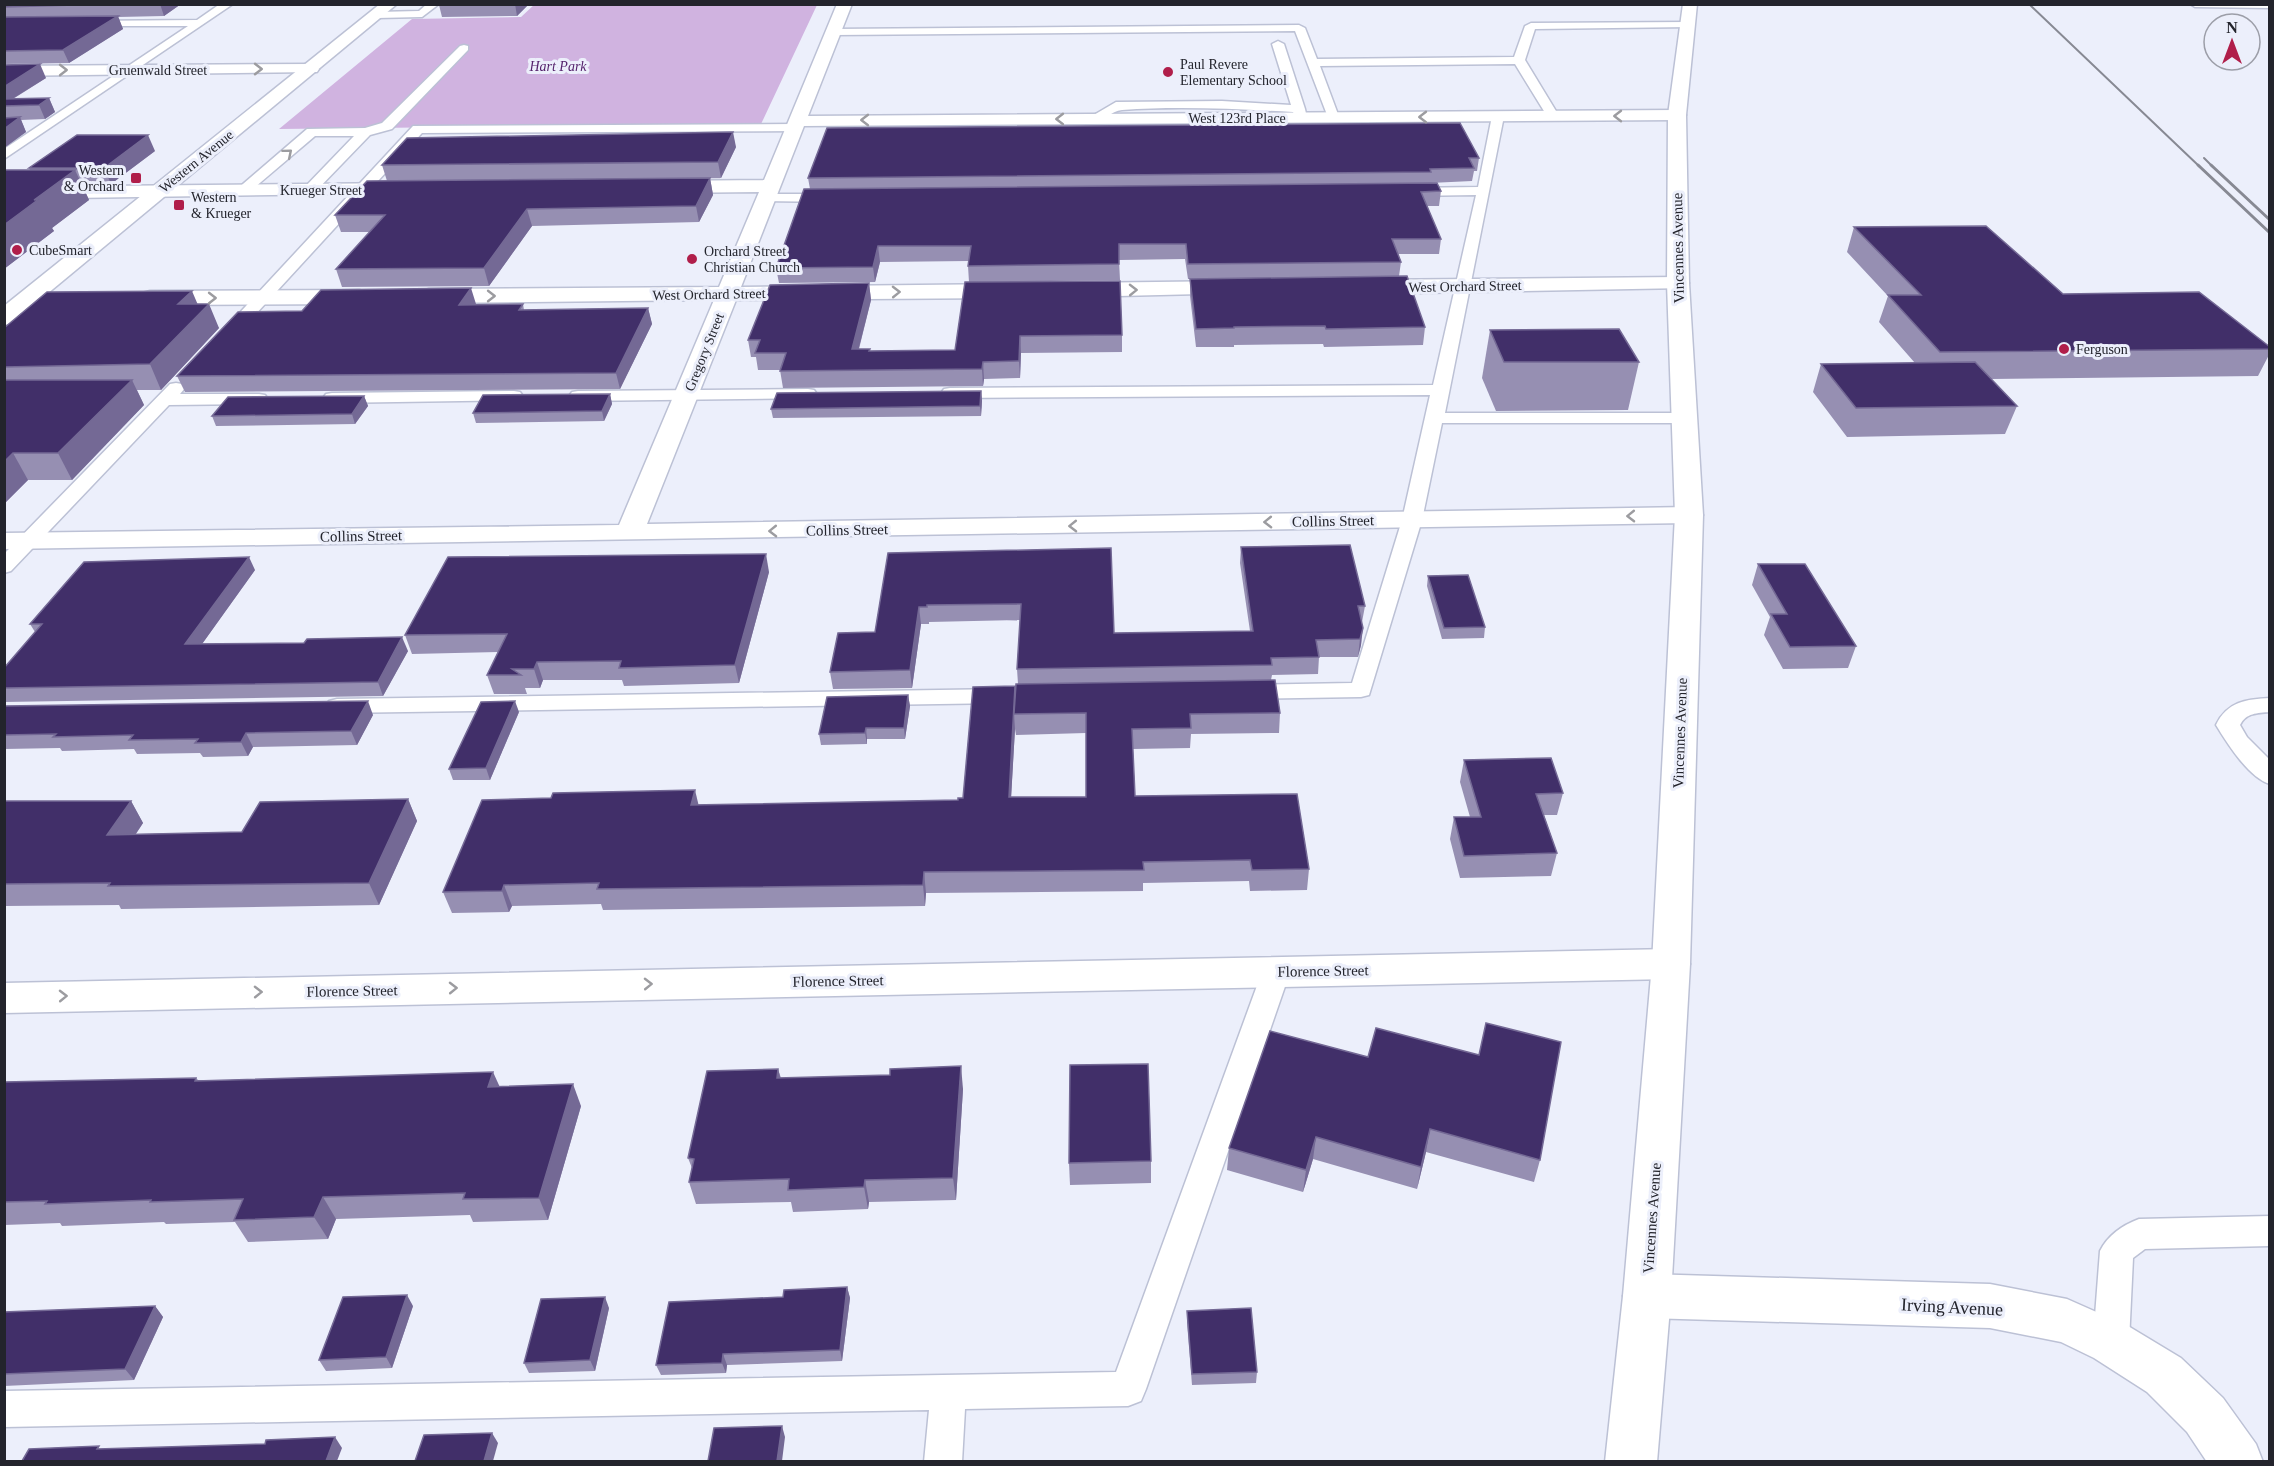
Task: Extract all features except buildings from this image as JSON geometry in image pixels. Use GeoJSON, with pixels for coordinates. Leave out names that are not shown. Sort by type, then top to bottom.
{"type":"FeatureCollection","features":[{"type":"Feature","properties":{"kind":"street","name":"Western Avenue"},"geometry":{"type":"LineString","coordinates":[[4,318],[390,4]]}},
{"type":"Feature","properties":{"kind":"street","name":"Gregory Street"},"geometry":{"type":"LineString","coordinates":[[630,533],[845,4]]}},
{"type":"Feature","properties":{"kind":"street","name":"Vincennes Avenue"},"geometry":{"type":"LineString","coordinates":[[1631,1461],[1647,1296],[1671,964],[1689,515],[1678,284],[1677,115],[1688,15]]}},
{"type":"Feature","properties":{"kind":"street","name":"Gruenwald Street"},"geometry":{"type":"LineString","coordinates":[[4,71],[311,69]]}},
{"type":"Feature","properties":{"kind":"street","name":"West 123rd Place"},"geometry":{"type":"LineString","coordinates":[[796,124],[1300,113],[1333,117],[1677,115]]}},
{"type":"Feature","properties":{"kind":"street"},"geometry":{"type":"LineString","coordinates":[[643,187],[768,192]]}},
{"type":"Feature","properties":{"kind":"street","name":"Krueger Street"},"geometry":{"type":"LineString","coordinates":[[158,191],[421,189]]}},
{"type":"Feature","properties":{"kind":"street"},"geometry":{"type":"LineString","coordinates":[[4,193],[158,191]]}},
{"type":"Feature","properties":{"kind":"street","name":"West Orchard Street"},"geometry":{"type":"LineString","coordinates":[[1343,287],[1678,284]]}},
{"type":"Feature","properties":{"kind":"street"},"geometry":{"type":"LineString","coordinates":[[1059,290],[1260,288]]}},
{"type":"Feature","properties":{"kind":"street","name":"West Orchard Street"},"geometry":{"type":"LineString","coordinates":[[406,296],[1023,291]]}},
{"type":"Feature","properties":{"kind":"street"},"geometry":{"type":"LineString","coordinates":[[132,298],[382,297]]}},
{"type":"Feature","properties":{"kind":"street"},"geometry":{"type":"LineString","coordinates":[[28,299],[62,299]]}},
{"type":"Feature","properties":{"kind":"street","name":"Collins Street"},"geometry":{"type":"LineString","coordinates":[[17,541],[1689,515]]}},
{"type":"Feature","properties":{"kind":"street","name":"Florence Street"},"geometry":{"type":"LineString","coordinates":[[4,998],[1671,964]]}},
{"type":"Feature","properties":{"kind":"street","name":"Irving Avenue"},"geometry":{"type":"LineString","coordinates":[[1647,1296],[1990,1306],[2067,1321],[2111,1342],[2164,1375],[2205,1415],[2238,1461]]}},
{"type":"Feature","properties":{"kind":"lane"},"geometry":{"type":"LineString","coordinates":[[4,156],[228,4]]}},
{"type":"Feature","properties":{"kind":"lane"},"geometry":{"type":"LineString","coordinates":[[377,15],[422,14],[434,4]]}},
{"type":"Feature","properties":{"kind":"lane"},"geometry":{"type":"LineString","coordinates":[[2195,4],[2270,6]]}},
{"type":"Feature","properties":{"kind":"lane"},"geometry":{"type":"LineString","coordinates":[[1519,60],[1531,26],[1688,15]]}},
{"type":"Feature","properties":{"kind":"lane"},"geometry":{"type":"LineString","coordinates":[[74,23],[201,23]]}},
{"type":"Feature","properties":{"kind":"lane"},"geometry":{"type":"LineString","coordinates":[[834,32],[1299,28],[1333,117]]}},
{"type":"Feature","properties":{"kind":"lane"},"geometry":{"type":"LineString","coordinates":[[1278,44],[1300,113]]}},
{"type":"Feature","properties":{"kind":"lane"},"geometry":{"type":"LineString","coordinates":[[243,190],[312,132],[365,132],[387,126],[464,48]]}},
{"type":"Feature","properties":{"kind":"lane"},"geometry":{"type":"LineString","coordinates":[[1312,63],[1519,60]]}},
{"type":"Feature","properties":{"kind":"lane"},"geometry":{"type":"LineString","coordinates":[[1519,60],[1553,116]]}},
{"type":"Feature","properties":{"kind":"lane"},"geometry":{"type":"LineString","coordinates":[[1218,692],[1361,690],[1412,520],[1484,191],[1498,116]]}},
{"type":"Feature","properties":{"kind":"lane"},"geometry":{"type":"LineString","coordinates":[[216,347],[418,129],[796,124]]}},
{"type":"Feature","properties":{"kind":"lane"},"geometry":{"type":"LineString","coordinates":[[27,125],[50,125]]}},
{"type":"Feature","properties":{"kind":"lane"},"geometry":{"type":"LineString","coordinates":[[309,190],[365,132]]}},
{"type":"Feature","properties":{"kind":"lane"},"geometry":{"type":"LineString","coordinates":[[1388,192],[1484,191]]}},
{"type":"Feature","properties":{"kind":"lane"},"geometry":{"type":"LineString","coordinates":[[768,192],[850,197]]}},
{"type":"Feature","properties":{"kind":"lane"},"geometry":{"type":"LineString","coordinates":[[4,567],[17,541],[192,372]]}},
{"type":"Feature","properties":{"kind":"lane"},"geometry":{"type":"LineString","coordinates":[[938,393],[1440,390]]}},
{"type":"Feature","properties":{"kind":"lane"},"geometry":{"type":"LineString","coordinates":[[556,396],[830,394]]}},
{"type":"Feature","properties":{"kind":"lane"},"geometry":{"type":"LineString","coordinates":[[319,398],[532,396]]}},
{"type":"Feature","properties":{"kind":"lane"},"geometry":{"type":"LineString","coordinates":[[145,397],[272,399]]}},
{"type":"Feature","properties":{"kind":"lane"},"geometry":{"type":"LineString","coordinates":[[1434,418],[1685,418]]}},
{"type":"Feature","properties":{"kind":"lane"},"geometry":{"type":"LineString","coordinates":[[314,706],[1028,695]]}},
{"type":"Feature","properties":{"kind":"lane"},"geometry":{"type":"LineString","coordinates":[[2270,705],[2248,706],[2232,715],[2228,725],[2238,742],[2270,776]]}},
{"type":"Feature","properties":{"kind":"lane"},"geometry":{"type":"LineString","coordinates":[[4,1409],[1128,1389],[1276,972]]}},
{"type":"Feature","properties":{"kind":"lane"},"geometry":{"type":"LineString","coordinates":[[2111,1342],[2117,1251],[2139,1234],[2270,1231]]}},
{"type":"Feature","properties":{"kind":"lane"},"geometry":{"type":"LineString","coordinates":[[943,1461],[948,1392]]}},
{"type":"Feature","properties":{"kind":"green space","name":"Hart Park"},"geometry":{"type":"Polygon","coordinates":[[[535,4],[817,5],[761,124],[279,129],[412,19],[521,17],[535,4]]]}},
{"type":"Feature","properties":{"kind":"railway"},"geometry":{"type":"LineString","coordinates":[[2029,4],[2200,167]]}},
{"type":"Feature","properties":{"kind":"railway"},"geometry":{"type":"LineString","coordinates":[[2204,158],[2211,165]]}},
{"type":"Feature","properties":{"kind":"railway"},"geometry":{"type":"LineString","coordinates":[[2198,165],[2270,233]]}},
{"type":"Feature","properties":{"kind":"railway"},"geometry":{"type":"LineString","coordinates":[[2211,165],[2270,220]]}},
{"type":"Feature","properties":{"kind":"place","name":"Paul Revere Elementary School"},"geometry":{"type":"Point","coordinates":[1168,72]}},
{"type":"Feature","properties":{"kind":"place","name":"Western & Orchard"},"geometry":{"type":"Point","coordinates":[136,178]}},
{"type":"Feature","properties":{"kind":"place","name":"Western & Krueger"},"geometry":{"type":"Point","coordinates":[179,205]}},
{"type":"Feature","properties":{"kind":"place","name":"CubeSmart"},"geometry":{"type":"Point","coordinates":[17,250]}},
{"type":"Feature","properties":{"kind":"place","name":"Orchard Street Christian Church"},"geometry":{"type":"Point","coordinates":[692,259]}},
{"type":"Feature","properties":{"kind":"place","name":"Ferguson"},"geometry":{"type":"Point","coordinates":[2064,349]}}]}
